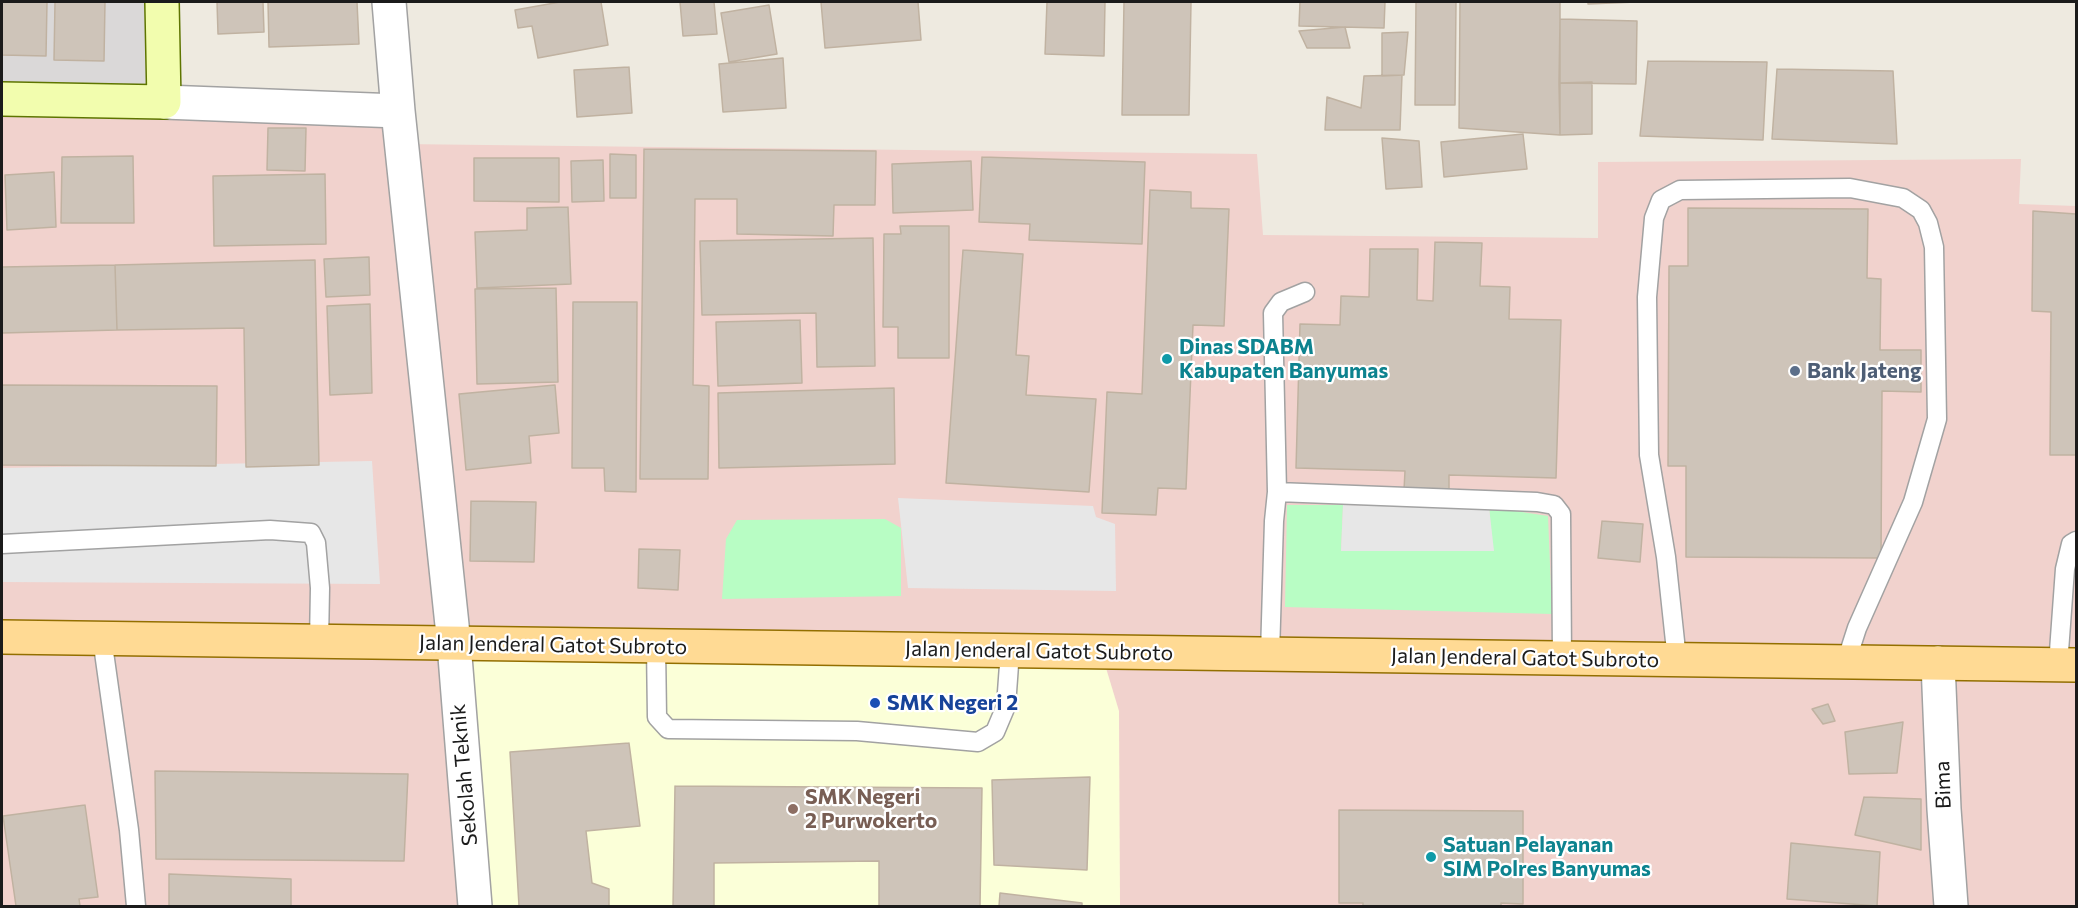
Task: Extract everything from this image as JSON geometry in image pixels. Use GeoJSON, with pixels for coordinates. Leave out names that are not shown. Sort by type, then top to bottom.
{"type":"FeatureCollection","features":[{"type":"Feature","properties":{"kind":"main road","name":"Jalan Jenderal Gatot Subroto"},"geometry":{"type":"LineString","coordinates":[[2,637],[2067,665]]}},
{"type":"Feature","properties":{"kind":"street"},"geometry":{"type":"LineString","coordinates":[[162,2],[164,102]]}},
{"type":"Feature","properties":{"kind":"street","name":"Sekolah Teknik"},"geometry":{"type":"LineString","coordinates":[[389,2],[398,111],[454,644],[475,906]]}},
{"type":"Feature","properties":{"kind":"street"},"geometry":{"type":"LineString","coordinates":[[2,99],[164,102],[398,111]]}},
{"type":"Feature","properties":{"kind":"street","name":"Bima"},"geometry":{"type":"LineString","coordinates":[[1938,663],[1944,810],[1951,906]]}},
{"type":"Feature","properties":{"kind":"lane"},"geometry":{"type":"LineString","coordinates":[[1677,660],[1666,557],[1649,455],[1647,297],[1654,219],[1661,200],[1680,190],[1839,188],[1903,198],[1921,210],[1928,223],[1934,247],[1937,338],[1937,419],[1913,502],[1857,628],[1846,662]]}},
{"type":"Feature","properties":{"kind":"lane"},"geometry":{"type":"LineString","coordinates":[[1270,654],[1277,492],[1274,313],[1281,302],[1305,292]]}},
{"type":"Feature","properties":{"kind":"lane"},"geometry":{"type":"LineString","coordinates":[[1277,492],[1537,502],[1554,505],[1561,514],[1562,659]]}},
{"type":"Feature","properties":{"kind":"lane"},"geometry":{"type":"LineString","coordinates":[[2,544],[270,530],[311,533],[316,543],[320,588],[319,642]]}},
{"type":"Feature","properties":{"kind":"lane"},"geometry":{"type":"LineString","coordinates":[[2067,665],[2065,569],[2071,544],[2076,541]]}},
{"type":"Feature","properties":{"kind":"lane"},"geometry":{"type":"LineString","coordinates":[[102,638],[129,830],[136,906]]}},
{"type":"Feature","properties":{"kind":"lane"},"geometry":{"type":"LineString","coordinates":[[656,646],[657,717],[669,729],[857,731],[978,742],[995,732],[1006,706],[1010,651]]}},
{"type":"Feature","properties":{"kind":"shaded area"},"geometry":{"type":"Polygon","coordinates":[[[2,2],[161,2],[164,102],[2,99],[2,2]]]}},
{"type":"Feature","properties":{"kind":"shaded area"},"geometry":{"type":"Polygon","coordinates":[[[2,99],[398,111],[401,144],[1257,154],[1263,235],[1598,238],[1598,162],[2021,159],[2019,204],[2076,206],[2076,906],[2,906],[2,99]]]}},
{"type":"Feature","properties":{"kind":"shaded area"},"geometry":{"type":"Polygon","coordinates":[[[372,461],[380,584],[2,582],[2,468],[372,461]]]}},
{"type":"Feature","properties":{"kind":"shaded area"},"geometry":{"type":"Polygon","coordinates":[[[898,498],[1093,506],[1096,517],[1115,524],[1116,591],[908,588],[898,498]]]}},
{"type":"Feature","properties":{"kind":"shaded area"},"geometry":{"type":"Polygon","coordinates":[[[1343,505],[1489,507],[1494,551],[1341,551],[1343,505]]]}},
{"type":"Feature","properties":{"kind":"shaded area","name":"SMK Negeri 2 Purwokerto"},"geometry":{"type":"Polygon","coordinates":[[[1103,658],[1119,711],[1120,906],[475,906],[454,659],[1103,658]]]}},
{"type":"Feature","properties":{"kind":"green space"},"geometry":{"type":"Polygon","coordinates":[[[1287,505],[1343,505],[1341,551],[1493,551],[1489,507],[1548,516],[1552,614],[1285,607],[1287,505]]]}},
{"type":"Feature","properties":{"kind":"green space"},"geometry":{"type":"Polygon","coordinates":[[[885,519],[901,528],[901,596],[722,599],[726,539],[737,520],[885,519]]]}},
{"type":"Feature","properties":{"kind":"building"},"geometry":{"type":"Polygon","coordinates":[[[2,2],[47,2],[46,56],[2,55],[2,2]]]}},
{"type":"Feature","properties":{"kind":"building"},"geometry":{"type":"Polygon","coordinates":[[[55,2],[105,2],[104,61],[54,60],[55,2]]]}},
{"type":"Feature","properties":{"kind":"building"},"geometry":{"type":"Polygon","coordinates":[[[217,2],[263,2],[264,32],[218,34],[217,2]]]}},
{"type":"Feature","properties":{"kind":"building"},"geometry":{"type":"Polygon","coordinates":[[[268,2],[357,2],[359,44],[269,47],[268,2]]]}},
{"type":"Feature","properties":{"kind":"building"},"geometry":{"type":"Polygon","coordinates":[[[560,2],[601,2],[608,45],[538,58],[532,26],[518,28],[515,10],[560,2]]]}},
{"type":"Feature","properties":{"kind":"building"},"geometry":{"type":"Polygon","coordinates":[[[680,2],[714,2],[717,34],[683,36],[680,2]]]}},
{"type":"Feature","properties":{"kind":"building"},"geometry":{"type":"Polygon","coordinates":[[[821,2],[918,2],[921,40],[825,48],[821,2]]]}},
{"type":"Feature","properties":{"kind":"building"},"geometry":{"type":"Polygon","coordinates":[[[1047,2],[1105,2],[1104,56],[1045,54],[1047,2]]]}},
{"type":"Feature","properties":{"kind":"building"},"geometry":{"type":"Polygon","coordinates":[[[1124,2],[1191,2],[1189,115],[1122,115],[1124,2]]]}},
{"type":"Feature","properties":{"kind":"building"},"geometry":{"type":"Polygon","coordinates":[[[1300,2],[1385,2],[1384,28],[1299,26],[1300,2]]]}},
{"type":"Feature","properties":{"kind":"building"},"geometry":{"type":"Polygon","coordinates":[[[1416,2],[1456,2],[1455,105],[1415,105],[1416,2]]]}},
{"type":"Feature","properties":{"kind":"building"},"geometry":{"type":"Polygon","coordinates":[[[1460,2],[1560,2],[1560,135],[1459,128],[1460,2]]]}},
{"type":"Feature","properties":{"kind":"building"},"geometry":{"type":"Polygon","coordinates":[[[1588,2],[1636,2],[1588,4],[1588,2]]]}},
{"type":"Feature","properties":{"kind":"building"},"geometry":{"type":"Polygon","coordinates":[[[769,5],[777,54],[729,62],[721,13],[769,5]]]}},
{"type":"Feature","properties":{"kind":"building"},"geometry":{"type":"Polygon","coordinates":[[[1560,19],[1637,21],[1636,84],[1559,83],[1560,19]]]}},
{"type":"Feature","properties":{"kind":"building"},"geometry":{"type":"Polygon","coordinates":[[[1345,27],[1350,48],[1307,48],[1299,31],[1345,27]]]}},
{"type":"Feature","properties":{"kind":"building"},"geometry":{"type":"Polygon","coordinates":[[[1408,32],[1404,75],[1382,76],[1382,33],[1408,32]]]}},
{"type":"Feature","properties":{"kind":"building"},"geometry":{"type":"Polygon","coordinates":[[[783,58],[786,108],[723,112],[719,64],[783,58]]]}},
{"type":"Feature","properties":{"kind":"building"},"geometry":{"type":"Polygon","coordinates":[[[1648,61],[1767,62],[1763,140],[1640,136],[1648,61]]]}},
{"type":"Feature","properties":{"kind":"building"},"geometry":{"type":"Polygon","coordinates":[[[629,67],[632,113],[577,117],[574,70],[629,67]]]}},
{"type":"Feature","properties":{"kind":"building"},"geometry":{"type":"Polygon","coordinates":[[[1777,69],[1893,71],[1897,144],[1772,139],[1777,69]]]}},
{"type":"Feature","properties":{"kind":"building"},"geometry":{"type":"Polygon","coordinates":[[[1402,75],[1400,130],[1325,130],[1327,97],[1361,108],[1364,76],[1402,75]]]}},
{"type":"Feature","properties":{"kind":"building"},"geometry":{"type":"Polygon","coordinates":[[[1592,82],[1592,134],[1560,135],[1559,83],[1592,82]]]}},
{"type":"Feature","properties":{"kind":"building"},"geometry":{"type":"Polygon","coordinates":[[[268,128],[306,128],[305,171],[267,170],[268,128]]]}},
{"type":"Feature","properties":{"kind":"building"},"geometry":{"type":"Polygon","coordinates":[[[1523,134],[1527,169],[1444,177],[1441,142],[1523,134]]]}},
{"type":"Feature","properties":{"kind":"building"},"geometry":{"type":"Polygon","coordinates":[[[1382,138],[1419,141],[1422,187],[1386,189],[1382,138]]]}},
{"type":"Feature","properties":{"kind":"building"},"geometry":{"type":"Polygon","coordinates":[[[644,149],[876,151],[875,205],[834,205],[833,236],[737,234],[737,199],[695,199],[693,385],[709,386],[708,479],[640,479],[644,149]]]}},
{"type":"Feature","properties":{"kind":"building"},"geometry":{"type":"Polygon","coordinates":[[[610,154],[636,155],[636,198],[610,198],[610,154]]]}},
{"type":"Feature","properties":{"kind":"building"},"geometry":{"type":"Polygon","coordinates":[[[133,156],[134,223],[61,223],[62,157],[133,156]]]}},
{"type":"Feature","properties":{"kind":"building"},"geometry":{"type":"Polygon","coordinates":[[[982,157],[1145,162],[1142,244],[1029,240],[1030,224],[979,222],[982,157]]]}},
{"type":"Feature","properties":{"kind":"building"},"geometry":{"type":"Polygon","coordinates":[[[474,158],[559,158],[559,202],[474,201],[474,158]]]}},
{"type":"Feature","properties":{"kind":"building"},"geometry":{"type":"Polygon","coordinates":[[[603,160],[604,201],[572,202],[571,161],[603,160]]]}},
{"type":"Feature","properties":{"kind":"building"},"geometry":{"type":"Polygon","coordinates":[[[971,161],[973,210],[893,213],[892,164],[971,161]]]}},
{"type":"Feature","properties":{"kind":"building"},"geometry":{"type":"Polygon","coordinates":[[[54,172],[56,227],[7,230],[5,175],[54,172]]]}},
{"type":"Feature","properties":{"kind":"building"},"geometry":{"type":"Polygon","coordinates":[[[325,174],[326,244],[214,246],[213,176],[325,174]]]}},
{"type":"Feature","properties":{"kind":"building","name":"Dinas SDABM Kabupaten Banyumas"},"geometry":{"type":"Polygon","coordinates":[[[1150,190],[1191,192],[1191,208],[1229,209],[1224,326],[1193,325],[1186,489],[1158,488],[1156,515],[1102,513],[1107,392],[1142,394],[1150,190]]]}},
{"type":"Feature","properties":{"kind":"building"},"geometry":{"type":"Polygon","coordinates":[[[568,207],[571,284],[477,288],[475,232],[527,230],[527,208],[568,207]]]}},
{"type":"Feature","properties":{"kind":"building","name":"Bank Jateng"},"geometry":{"type":"Polygon","coordinates":[[[1688,208],[1868,209],[1867,278],[1881,279],[1880,350],[1921,350],[1921,392],[1882,391],[1881,558],[1686,557],[1686,466],[1668,466],[1669,266],[1688,266],[1688,208]]]}},
{"type":"Feature","properties":{"kind":"building"},"geometry":{"type":"Polygon","coordinates":[[[2033,211],[2076,214],[2076,455],[2050,455],[2051,312],[2032,311],[2033,211]]]}},
{"type":"Feature","properties":{"kind":"building"},"geometry":{"type":"Polygon","coordinates":[[[900,226],[949,226],[949,358],[898,358],[898,327],[883,327],[884,234],[901,234],[900,226]]]}},
{"type":"Feature","properties":{"kind":"building"},"geometry":{"type":"Polygon","coordinates":[[[873,238],[875,366],[817,367],[816,313],[702,315],[700,241],[873,238]]]}},
{"type":"Feature","properties":{"kind":"building"},"geometry":{"type":"Polygon","coordinates":[[[1435,242],[1482,243],[1480,286],[1510,287],[1509,319],[1561,320],[1556,478],[1449,475],[1449,491],[1404,490],[1405,471],[1296,468],[1300,324],[1340,325],[1341,296],[1369,297],[1370,249],[1418,249],[1417,300],[1433,301],[1435,242]]]}},
{"type":"Feature","properties":{"kind":"building"},"geometry":{"type":"Polygon","coordinates":[[[963,250],[1023,254],[1016,355],[1029,356],[1026,395],[1096,399],[1089,492],[946,483],[963,250]]]}},
{"type":"Feature","properties":{"kind":"building"},"geometry":{"type":"Polygon","coordinates":[[[369,257],[370,295],[326,297],[324,259],[369,257]]]}},
{"type":"Feature","properties":{"kind":"building"},"geometry":{"type":"Polygon","coordinates":[[[315,260],[319,465],[246,467],[244,328],[117,330],[115,265],[315,260]]]}},
{"type":"Feature","properties":{"kind":"building"},"geometry":{"type":"Polygon","coordinates":[[[115,265],[117,330],[2,333],[2,267],[115,265]]]}},
{"type":"Feature","properties":{"kind":"building"},"geometry":{"type":"Polygon","coordinates":[[[556,288],[558,382],[477,384],[475,289],[556,288]]]}},
{"type":"Feature","properties":{"kind":"building"},"geometry":{"type":"Polygon","coordinates":[[[573,302],[637,302],[636,492],[605,491],[604,468],[572,468],[573,302]]]}},
{"type":"Feature","properties":{"kind":"building"},"geometry":{"type":"Polygon","coordinates":[[[370,304],[372,393],[330,395],[327,306],[370,304]]]}},
{"type":"Feature","properties":{"kind":"building"},"geometry":{"type":"Polygon","coordinates":[[[800,320],[802,383],[718,386],[716,322],[800,320]]]}},
{"type":"Feature","properties":{"kind":"building"},"geometry":{"type":"Polygon","coordinates":[[[2,385],[217,386],[216,466],[2,465],[2,385]]]}},
{"type":"Feature","properties":{"kind":"building"},"geometry":{"type":"Polygon","coordinates":[[[555,385],[559,433],[529,436],[531,463],[466,470],[459,394],[555,385]]]}},
{"type":"Feature","properties":{"kind":"building"},"geometry":{"type":"Polygon","coordinates":[[[894,388],[895,464],[719,468],[718,393],[894,388]]]}},
{"type":"Feature","properties":{"kind":"building"},"geometry":{"type":"Polygon","coordinates":[[[471,501],[536,502],[534,562],[470,561],[471,501]]]}},
{"type":"Feature","properties":{"kind":"building"},"geometry":{"type":"Polygon","coordinates":[[[1602,521],[1643,524],[1640,562],[1598,558],[1602,521]]]}},
{"type":"Feature","properties":{"kind":"building"},"geometry":{"type":"Polygon","coordinates":[[[639,549],[680,550],[678,590],[638,588],[639,549]]]}},
{"type":"Feature","properties":{"kind":"building"},"geometry":{"type":"Polygon","coordinates":[[[1828,704],[1835,721],[1823,724],[1812,709],[1828,704]]]}},
{"type":"Feature","properties":{"kind":"building"},"geometry":{"type":"Polygon","coordinates":[[[1903,722],[1897,773],[1849,774],[1845,732],[1903,722]]]}},
{"type":"Feature","properties":{"kind":"building"},"geometry":{"type":"Polygon","coordinates":[[[629,743],[640,826],[586,831],[592,883],[609,889],[609,906],[519,906],[510,752],[629,743]]]}},
{"type":"Feature","properties":{"kind":"building"},"geometry":{"type":"Polygon","coordinates":[[[155,771],[408,774],[404,861],[156,859],[155,771]]]}},
{"type":"Feature","properties":{"kind":"building"},"geometry":{"type":"Polygon","coordinates":[[[1090,777],[1087,870],[994,865],[992,780],[1090,777]]]}},
{"type":"Feature","properties":{"kind":"building"},"geometry":{"type":"Polygon","coordinates":[[[675,786],[982,788],[980,906],[879,906],[879,861],[714,863],[714,906],[673,906],[675,786]]]}},
{"type":"Feature","properties":{"kind":"building"},"geometry":{"type":"Polygon","coordinates":[[[1864,797],[1921,799],[1921,850],[1855,835],[1864,797]]]}},
{"type":"Feature","properties":{"kind":"building"},"geometry":{"type":"Polygon","coordinates":[[[85,805],[98,897],[79,899],[80,906],[16,906],[3,816],[85,805]]]}},
{"type":"Feature","properties":{"kind":"building","name":"Satuan Pelayanan SIM Polres Banyumas"},"geometry":{"type":"Polygon","coordinates":[[[1339,810],[1523,811],[1523,904],[1363,906],[1363,903],[1339,903],[1339,810]]]}},
{"type":"Feature","properties":{"kind":"building"},"geometry":{"type":"Polygon","coordinates":[[[1791,843],[1880,852],[1877,906],[1787,899],[1791,843]]]}},
{"type":"Feature","properties":{"kind":"building"},"geometry":{"type":"Polygon","coordinates":[[[169,874],[291,879],[291,906],[169,906],[169,874]]]}},
{"type":"Feature","properties":{"kind":"building"},"geometry":{"type":"Polygon","coordinates":[[[1000,893],[1082,903],[1082,906],[999,906],[1000,893]]]}},
{"type":"Feature","properties":{"kind":"place","name":"Dinas SDABM Kabupaten Banyumas"},"geometry":{"type":"Point","coordinates":[1167,359]}},
{"type":"Feature","properties":{"kind":"place","name":"Bank Jateng"},"geometry":{"type":"Point","coordinates":[1795,371]}},
{"type":"Feature","properties":{"kind":"place","name":"SMK Negeri 2"},"geometry":{"type":"Point","coordinates":[875,703]}},
{"type":"Feature","properties":{"kind":"place","name":"SMK Negeri 2 Purwokerto"},"geometry":{"type":"Point","coordinates":[793,809]}},
{"type":"Feature","properties":{"kind":"place","name":"Satuan Pelayanan SIM Polres Banyumas"},"geometry":{"type":"Point","coordinates":[1431,857]}}]}
